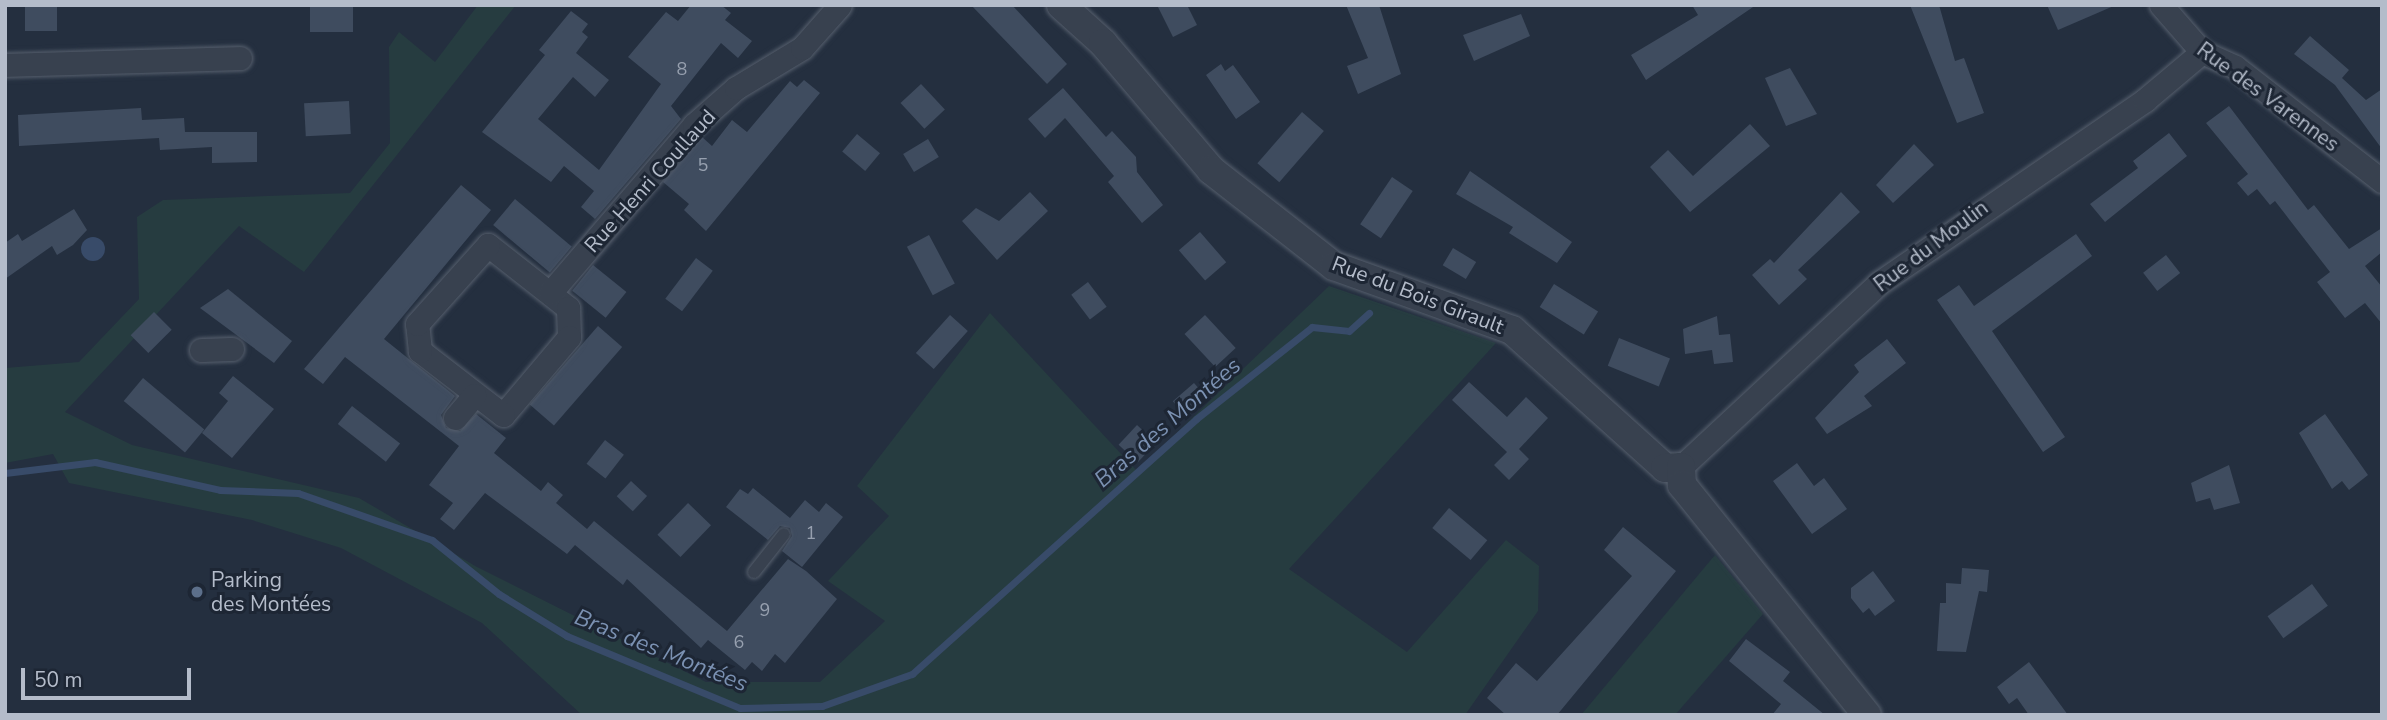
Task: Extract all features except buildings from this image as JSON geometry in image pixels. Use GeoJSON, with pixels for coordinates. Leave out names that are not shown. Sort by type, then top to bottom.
{"type":"FeatureCollection","features":[{"type":"Feature","properties":{"kind":"street","name":"Rue Henri Coullaud"},"geometry":{"type":"LineString","coordinates":[[550,293],[694,125],[802,48],[840,5]]}},
{"type":"Feature","properties":{"kind":"street","name":"Rue du Bois Girault"},"geometry":{"type":"LineString","coordinates":[[1061,5],[1103,43],[1211,170],[1334,267],[1512,330],[1665,468],[1681,467]]}},
{"type":"Feature","properties":{"kind":"street","name":"Rue des Varennes"},"geometry":{"type":"LineString","coordinates":[[2170,10],[2202,52],[2235,67],[2382,181]]}},
{"type":"Feature","properties":{"kind":"street","name":"Rue du Moulin"},"geometry":{"type":"LineString","coordinates":[[1681,467],[1879,284],[2145,100],[2202,52]]}},
{"type":"Feature","properties":{"kind":"street"},"geometry":{"type":"LineString","coordinates":[[5,65],[240,58]]}},
{"type":"Feature","properties":{"kind":"street"},"geometry":{"type":"LineString","coordinates":[[488,245],[550,293],[568,308],[569,337],[503,415],[420,351],[417,324],[488,245]]}},
{"type":"Feature","properties":{"kind":"street"},"geometry":{"type":"LineString","coordinates":[[201,350],[232,349]]}},
{"type":"Feature","properties":{"kind":"street"},"geometry":{"type":"LineString","coordinates":[[455,418],[474,395]]}},
{"type":"Feature","properties":{"kind":"street"},"geometry":{"type":"LineString","coordinates":[[1681,467],[1682,485],[1867,715]]}},
{"type":"Feature","properties":{"kind":"lane"},"geometry":{"type":"LineString","coordinates":[[754,572],[784,534]]}},
{"type":"Feature","properties":{"kind":"green space"},"geometry":{"type":"Polygon","coordinates":[[[478,5],[516,5],[304,272],[239,226],[65,412],[132,445],[359,498],[477,567],[706,682],[820,682],[885,621],[828,581],[889,516],[857,486],[990,313],[1137,471],[1329,286],[1496,343],[1289,569],[1407,652],[1506,540],[1539,566],[1538,611],[1465,715],[582,715],[482,623],[341,548],[252,520],[69,483],[53,454],[5,463],[5,368],[79,362],[139,299],[137,217],[163,200],[350,193],[390,143],[389,47],[399,32],[435,62],[478,5]]]}},
{"type":"Feature","properties":{"kind":"green space"},"geometry":{"type":"Polygon","coordinates":[[[1715,555],[1763,614],[1675,715],[1581,715],[1715,555]]]}},
{"type":"Feature","properties":{"kind":"water"},"geometry":{"type":"Polygon","coordinates":[[[93,237],[104,244],[105,249],[98,260],[93,261],[82,254],[81,249],[88,238],[93,237]]]}},
{"type":"Feature","properties":{"kind":"waterway","name":"Bras des Montées"},"geometry":{"type":"LineString","coordinates":[[5,473],[95,462],[220,490],[298,493],[432,540],[499,594],[567,636],[740,708],[822,706],[912,674],[1196,419],[1312,327],[1349,331],[1369,313]]}},
{"type":"Feature","properties":{"kind":"place","name":"Parking des Montées"},"geometry":{"type":"Point","coordinates":[197,592]}}]}
